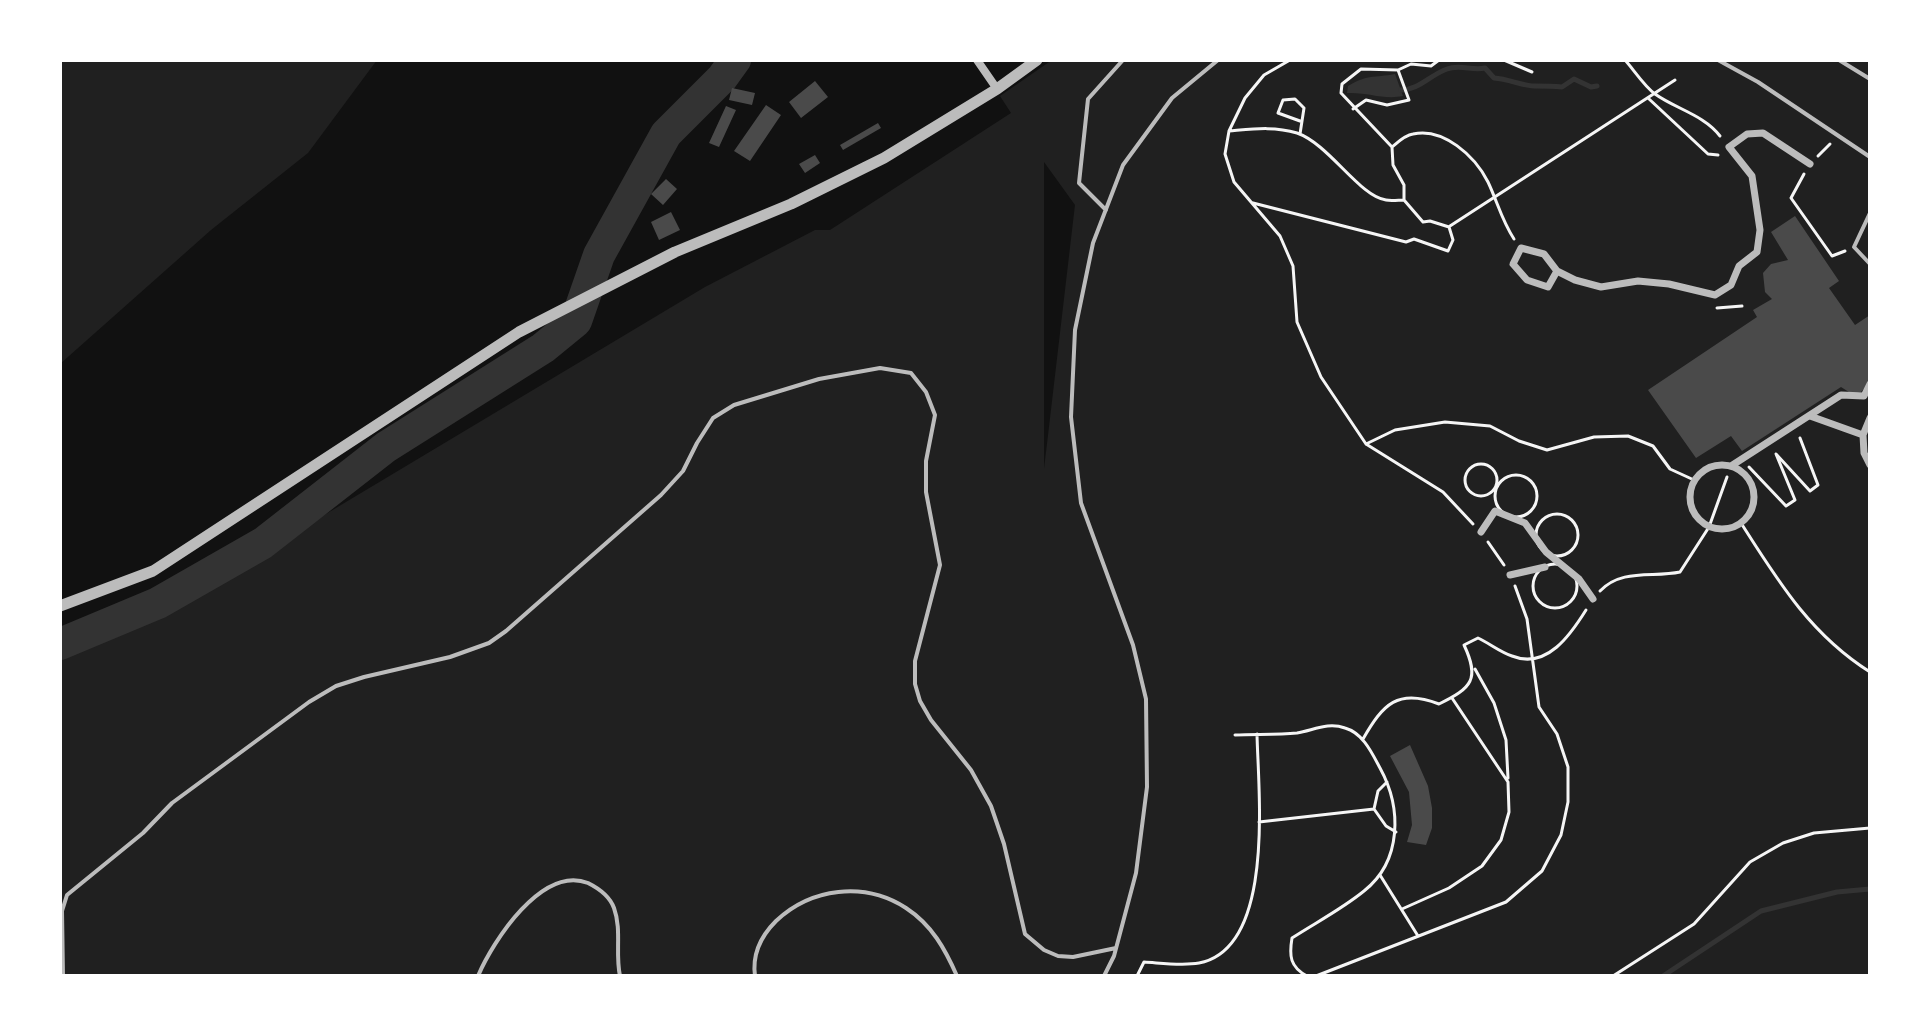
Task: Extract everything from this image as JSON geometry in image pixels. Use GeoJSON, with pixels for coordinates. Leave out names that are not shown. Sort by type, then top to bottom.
{"type":"FeatureCollection","features":[{"type":"Feature","properties":{"kind":"street"},"geometry":{"type":"LineString","coordinates":[[977,60],[997,89]]}},
{"type":"Feature","properties":{"kind":"street"},"geometry":{"type":"LineString","coordinates":[[60,606],[153,571],[519,332],[675,252],[791,204],[884,158],[997,89],[1037,60]]}},
{"type":"Feature","properties":{"kind":"street"},"geometry":{"type":"LineString","coordinates":[[1557,271],[1548,287],[1527,280],[1513,264],[1521,248],[1544,254],[1557,271],[1575,280],[1601,287],[1638,281],[1669,284],[1715,295],[1731,285],[1739,266],[1757,252],[1760,230],[1752,176],[1729,147],[1747,134],[1763,133],[1810,164]]}},
{"type":"Feature","properties":{"kind":"street"},"geometry":{"type":"LineString","coordinates":[[1731,466],[1841,395],[1864,396],[1870,384]]}},
{"type":"Feature","properties":{"kind":"street"},"geometry":{"type":"LineString","coordinates":[[1810,416],[1863,435]]}},
{"type":"Feature","properties":{"kind":"street"},"geometry":{"type":"LineString","coordinates":[[1870,418],[1863,435],[1864,453],[1870,465]]}},
{"type":"Feature","properties":{"kind":"street"},"geometry":{"type":"LineString","coordinates":[[1731,466],[1740,470],[1753,486],[1753,506],[1741,523],[1731,528],[1709,527],[1693,512],[1690,491],[1694,480],[1710,467],[1731,466]]}},
{"type":"Feature","properties":{"kind":"street"},"geometry":{"type":"LineString","coordinates":[[1481,532],[1495,511],[1525,523],[1546,552],[1570,571],[1593,599]]}},
{"type":"Feature","properties":{"kind":"street"},"geometry":{"type":"LineString","coordinates":[[1510,575],[1545,567]]}},
{"type":"Feature","properties":{"kind":"lane"},"geometry":{"type":"LineString","coordinates":[[1106,210],[1079,183],[1088,99],[1123,60]]}},
{"type":"Feature","properties":{"kind":"lane"},"geometry":{"type":"LineString","coordinates":[[1104,976],[1116,948],[1136,873],[1145,801],[1146,699],[1133,645],[1081,503],[1071,417],[1075,330],[1093,243],[1123,165],[1172,98],[1218,60]]}},
{"type":"Feature","properties":{"kind":"lane"},"geometry":{"type":"LineString","coordinates":[[1718,60],[1758,82],[1870,157]]}},
{"type":"Feature","properties":{"kind":"lane"},"geometry":{"type":"LineString","coordinates":[[1839,60],[1870,79]]}},
{"type":"Feature","properties":{"kind":"lane"},"geometry":{"type":"LineString","coordinates":[[1870,213],[1854,247],[1870,264]]}},
{"type":"Feature","properties":{"kind":"lane"},"geometry":{"type":"LineString","coordinates":[[63,976],[62,911],[67,895],[143,833],[172,803],[309,702],[336,686],[450,657],[489,643],[506,631],[661,495],[683,471],[713,418],[734,405],[819,379],[880,368],[911,373],[926,392],[935,415],[926,461],[926,492],[940,565],[915,661],[915,684],[920,701],[931,720],[971,770],[991,806],[1004,844],[1025,934],[1044,950],[1058,956],[1073,957],[1116,948]]}},
{"type":"Feature","properties":{"kind":"lane"},"geometry":{"type":"LineString","coordinates":[[478,976],[486,957],[505,929],[550,886],[566,880],[597,887],[613,905],[620,976]]}},
{"type":"Feature","properties":{"kind":"lane"},"geometry":{"type":"LineString","coordinates":[[755,976],[753,962],[761,939],[795,904],[821,894],[850,891],[882,896],[906,908],[931,928],[957,976]]}},
{"type":"Feature","properties":{"kind":"path"},"geometry":{"type":"LineString","coordinates":[[1290,60],[1264,75],[1245,98],[1229,131],[1225,154],[1234,182],[1280,236],[1293,266],[1297,322],[1321,377],[1366,444],[1443,492],[1481,532],[1510,575],[1527,619],[1539,707],[1557,734],[1568,767],[1568,802],[1561,835],[1542,871],[1506,902],[1316,976]]}},
{"type":"Feature","properties":{"kind":"path"},"geometry":{"type":"LineString","coordinates":[[1439,60],[1431,66],[1410,62],[1398,70],[1361,69],[1342,84],[1341,93],[1392,147],[1393,165],[1404,185],[1404,200],[1423,222],[1449,227]]}},
{"type":"Feature","properties":{"kind":"path"},"geometry":{"type":"LineString","coordinates":[[1504,60],[1532,72]]}},
{"type":"Feature","properties":{"kind":"path"},"geometry":{"type":"LineString","coordinates":[[1625,60],[1653,93],[1715,130],[1729,147],[1717,155],[1708,154],[1647,97]]}},
{"type":"Feature","properties":{"kind":"path"},"geometry":{"type":"LineString","coordinates":[[1353,109],[1366,100],[1387,105],[1409,100],[1398,70]]}},
{"type":"Feature","properties":{"kind":"path"},"geometry":{"type":"LineString","coordinates":[[1449,227],[1675,80]]}},
{"type":"Feature","properties":{"kind":"path"},"geometry":{"type":"LineString","coordinates":[[1300,121],[1278,113],[1283,100],[1295,99],[1304,108],[1300,134]]}},
{"type":"Feature","properties":{"kind":"path"},"geometry":{"type":"LineString","coordinates":[[1229,131],[1274,127],[1300,134],[1322,147],[1361,186],[1383,201],[1404,200]]}},
{"type":"Feature","properties":{"kind":"path"},"geometry":{"type":"LineString","coordinates":[[1392,147],[1410,134],[1430,132],[1454,143],[1472,159],[1487,179],[1502,217],[1521,248]]}},
{"type":"Feature","properties":{"kind":"path"},"geometry":{"type":"LineString","coordinates":[[1839,136],[1810,164],[1791,198],[1832,256],[1854,247]]}},
{"type":"Feature","properties":{"kind":"path"},"geometry":{"type":"LineString","coordinates":[[1253,203],[1406,242],[1414,239],[1448,251],[1453,240],[1449,227]]}},
{"type":"Feature","properties":{"kind":"path"},"geometry":{"type":"LineString","coordinates":[[1711,309],[1742,306]]}},
{"type":"Feature","properties":{"kind":"path"},"geometry":{"type":"LineString","coordinates":[[1366,444],[1395,430],[1445,422],[1490,426],[1519,441],[1547,450],[1594,437],[1628,436],[1653,446],[1670,469],[1694,480]]}},
{"type":"Feature","properties":{"kind":"path"},"geometry":{"type":"LineString","coordinates":[[1741,459],[1786,506],[1795,500],[1776,454],[1810,491],[1818,485],[1794,424]]}},
{"type":"Feature","properties":{"kind":"path"},"geometry":{"type":"LineString","coordinates":[[1495,489],[1486,495],[1475,495],[1465,482],[1467,471],[1475,464],[1490,466],[1498,479],[1495,489],[1495,503],[1510,517],[1524,516],[1537,500],[1535,487],[1525,477],[1518,475],[1505,478],[1495,489]]}},
{"type":"Feature","properties":{"kind":"path"},"geometry":{"type":"LineString","coordinates":[[1402,909],[1449,888],[1482,866],[1501,840],[1509,812],[1506,740],[1494,703],[1464,645],[1478,638],[1513,657],[1534,658],[1552,651],[1568,638],[1593,599],[1606,585],[1632,574],[1662,576],[1680,572],[1709,527],[1731,466]]}},
{"type":"Feature","properties":{"kind":"path"},"geometry":{"type":"LineString","coordinates":[[1553,514],[1567,516],[1578,532],[1575,545],[1565,554],[1546,552],[1536,534],[1541,521],[1553,514]]}},
{"type":"Feature","properties":{"kind":"path"},"geometry":{"type":"LineString","coordinates":[[1741,523],[1787,594],[1816,629],[1870,672]]}},
{"type":"Feature","properties":{"kind":"path"},"geometry":{"type":"LineString","coordinates":[[1558,564],[1575,577],[1576,591],[1568,604],[1554,608],[1540,602],[1533,590],[1535,577],[1545,567],[1558,564]]}},
{"type":"Feature","properties":{"kind":"path"},"geometry":{"type":"LineString","coordinates":[[1363,739],[1389,703],[1406,697],[1423,698],[1439,704],[1452,698],[1471,682],[1474,666]]}},
{"type":"Feature","properties":{"kind":"path"},"geometry":{"type":"LineString","coordinates":[[1452,698],[1508,782]]}},
{"type":"Feature","properties":{"kind":"path"},"geometry":{"type":"LineString","coordinates":[[1235,735],[1297,733],[1327,725],[1347,728],[1363,739],[1387,782],[1396,832],[1380,874],[1365,891],[1292,938],[1289,956],[1297,971],[1307,976]]}},
{"type":"Feature","properties":{"kind":"path"},"geometry":{"type":"LineString","coordinates":[[1137,976],[1144,962],[1200,963],[1220,953],[1235,938],[1249,912],[1258,869],[1257,734]]}},
{"type":"Feature","properties":{"kind":"path"},"geometry":{"type":"LineString","coordinates":[[1387,782],[1378,791],[1374,809],[1386,826],[1396,832]]}},
{"type":"Feature","properties":{"kind":"path"},"geometry":{"type":"LineString","coordinates":[[1259,822],[1374,809]]}},
{"type":"Feature","properties":{"kind":"path"},"geometry":{"type":"LineString","coordinates":[[1613,976],[1694,924],[1750,862],[1783,843],[1814,833],[1870,828]]}},
{"type":"Feature","properties":{"kind":"path"},"geometry":{"type":"LineString","coordinates":[[1380,874],[1418,936]]}},
{"type":"Feature","properties":{"kind":"path"},"geometry":{"type":"LineString","coordinates":[[1293,976],[1297,971]]}},
{"type":"Feature","properties":{"kind":"shaded area"},"geometry":{"type":"Polygon","coordinates":[[[60,60],[377,60],[308,153],[211,230],[60,364],[60,60]]]}},
{"type":"Feature","properties":{"kind":"shaded area"},"geometry":{"type":"Polygon","coordinates":[[[1052,60],[1870,60],[1870,976],[60,976],[60,659],[199,590],[705,287],[815,230],[830,230],[1011,113],[1000,96],[1052,60]],[[1044,162],[1044,469],[1075,205],[1044,162]]]}},
{"type":"Feature","properties":{"kind":"shaded area"},"geometry":{"type":"Polygon","coordinates":[[[1395,74],[1403,96],[1347,93],[1348,86],[1361,80],[1395,74]]]}},
{"type":"Feature","properties":{"kind":"building"},"geometry":{"type":"Polygon","coordinates":[[[815,81],[828,97],[801,118],[789,102],[815,81]]]}},
{"type":"Feature","properties":{"kind":"building"},"geometry":{"type":"Polygon","coordinates":[[[732,88],[755,93],[752,105],[729,100],[732,88]]]}},
{"type":"Feature","properties":{"kind":"building"},"geometry":{"type":"Polygon","coordinates":[[[766,105],[781,115],[750,161],[734,151],[766,105]]]}},
{"type":"Feature","properties":{"kind":"building"},"geometry":{"type":"Polygon","coordinates":[[[726,106],[736,110],[719,147],[709,143],[726,106]]]}},
{"type":"Feature","properties":{"kind":"building"},"geometry":{"type":"Polygon","coordinates":[[[878,123],[881,128],[843,150],[840,145],[878,123]]]}},
{"type":"Feature","properties":{"kind":"building"},"geometry":{"type":"Polygon","coordinates":[[[815,155],[820,163],[805,173],[799,164],[815,155]]]}},
{"type":"Feature","properties":{"kind":"building"},"geometry":{"type":"Polygon","coordinates":[[[666,179],[677,189],[663,205],[651,194],[666,179]]]}},
{"type":"Feature","properties":{"kind":"building"},"geometry":{"type":"Polygon","coordinates":[[[671,212],[680,230],[659,240],[651,222],[671,212]]]}},
{"type":"Feature","properties":{"kind":"building"},"geometry":{"type":"Polygon","coordinates":[[[1795,216],[1839,281],[1829,288],[1855,325],[1870,315],[1868,384],[1861,392],[1852,394],[1841,387],[1742,451],[1731,436],[1696,458],[1648,390],[1757,317],[1753,310],[1772,299],[1765,292],[1763,273],[1771,264],[1788,260],[1771,232],[1795,216]]]}},
{"type":"Feature","properties":{"kind":"building"},"geometry":{"type":"Polygon","coordinates":[[[1410,745],[1428,786],[1432,808],[1432,828],[1426,845],[1407,842],[1412,825],[1409,792],[1390,756],[1410,745]]]}},
{"type":"Feature","properties":{"kind":"waterway"},"geometry":{"type":"LineString","coordinates":[[60,644],[158,603],[263,543],[386,447],[543,348],[576,321],[599,255],[666,134],[722,78],[735,60]]}},
{"type":"Feature","properties":{"kind":"waterway"},"geometry":{"type":"LineString","coordinates":[[1401,90],[1413,88],[1447,69],[1457,67],[1485,68],[1494,78],[1530,86],[1562,87],[1574,79],[1591,87],[1597,86]]}},
{"type":"Feature","properties":{"kind":"waterway"},"geometry":{"type":"LineString","coordinates":[[1663,976],[1761,911],[1837,892],[1870,889]]}}]}
